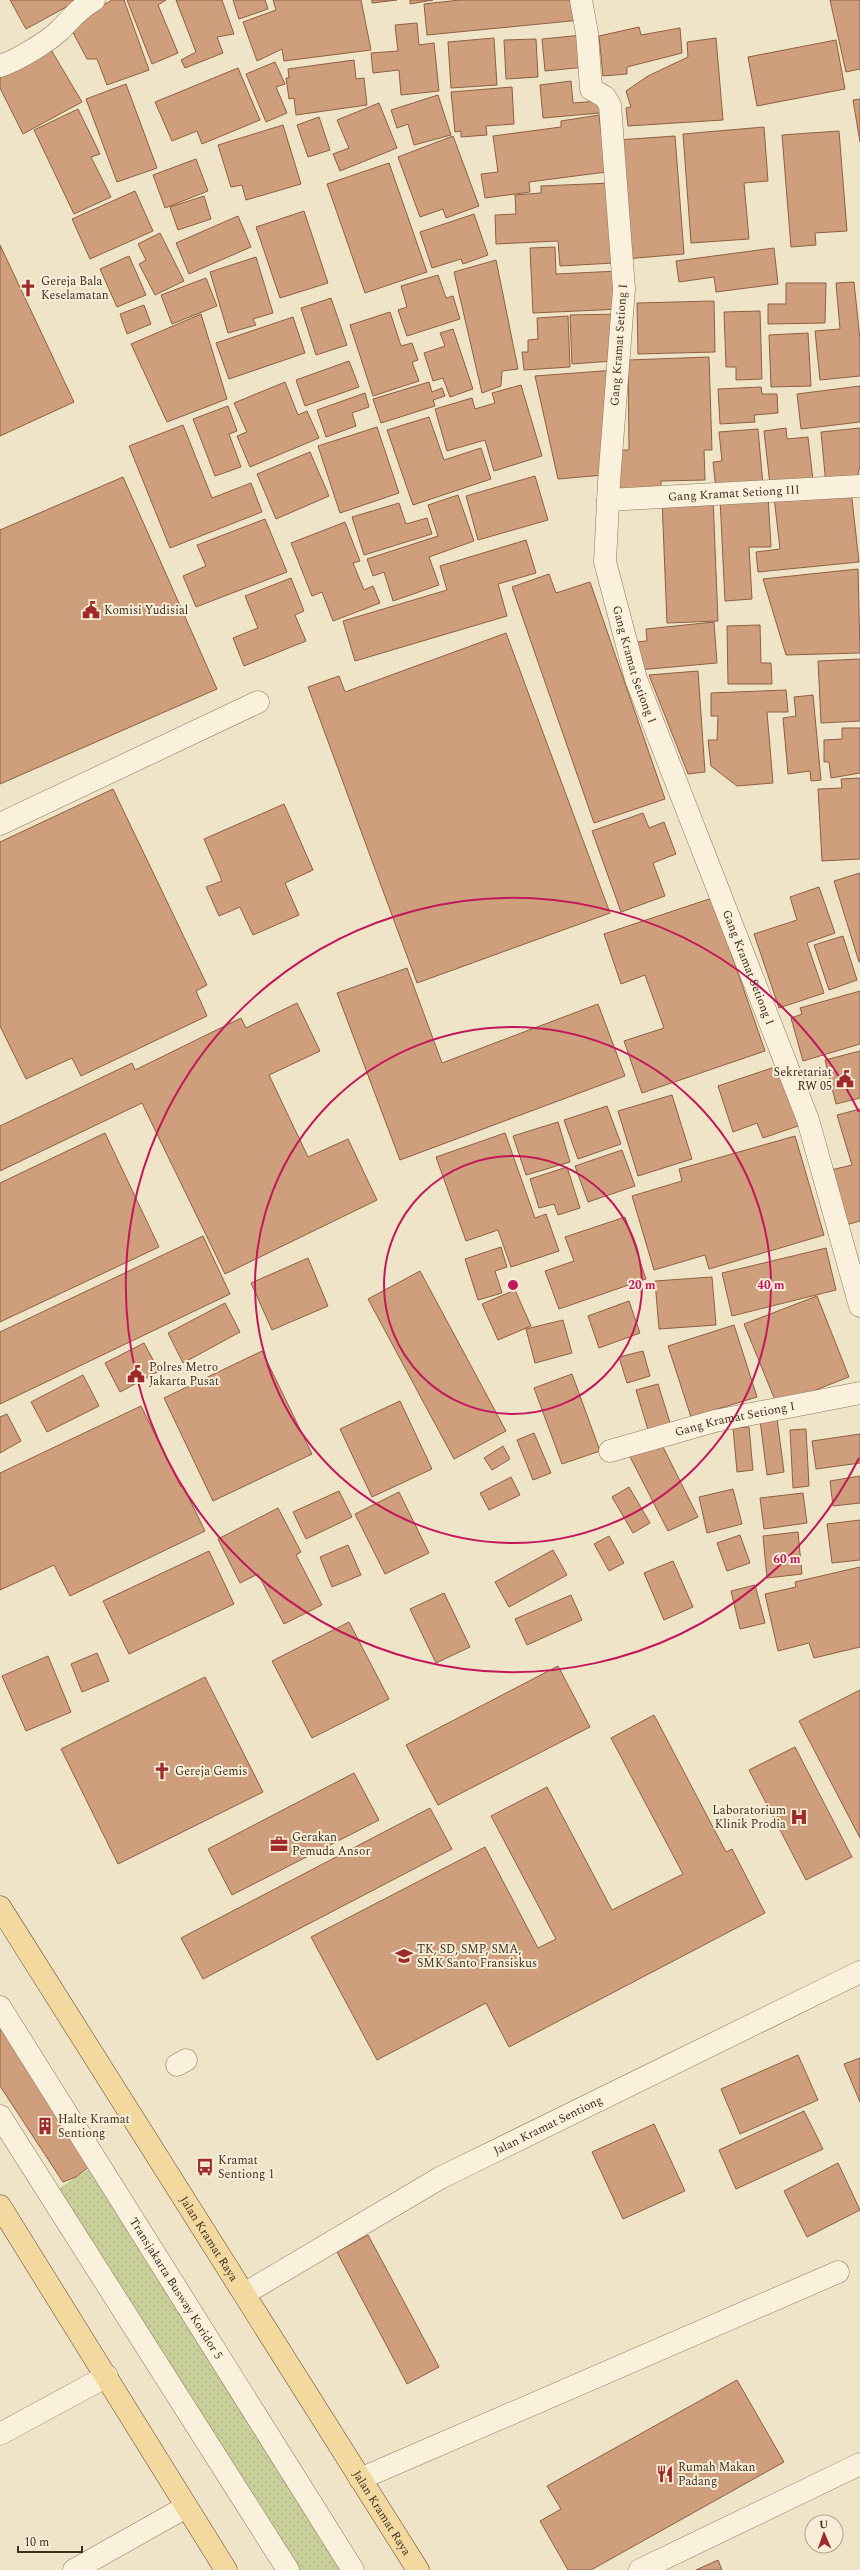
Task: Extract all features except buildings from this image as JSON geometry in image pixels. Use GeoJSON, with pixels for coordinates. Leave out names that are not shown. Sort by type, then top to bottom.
{"type":"FeatureCollection","features":[{"type":"Feature","properties":{"kind":"main road","name":"Jalan Kramat Raya"},"geometry":{"type":"LineString","coordinates":[[0,1907],[418,2570]]}},
{"type":"Feature","properties":{"kind":"main road"},"geometry":{"type":"LineString","coordinates":[[0,2206],[107,2376],[226,2570]]}},
{"type":"Feature","properties":{"kind":"street"},"geometry":{"type":"LineString","coordinates":[[0,66],[42,44],[58,32],[79,8],[94,0]]}},
{"type":"Feature","properties":{"kind":"street","name":"Gang Kramat Setiong I"},"geometry":{"type":"LineString","coordinates":[[581,0],[587,33],[591,89],[605,97],[610,105],[624,289],[608,500],[605,562],[636,679],[808,1120],[860,1306]]}},
{"type":"Feature","properties":{"kind":"street","name":"Gang Kramat Setiong III"},"geometry":{"type":"LineString","coordinates":[[608,500],[860,486]]}},
{"type":"Feature","properties":{"kind":"street"},"geometry":{"type":"LineString","coordinates":[[0,824],[258,702]]}},
{"type":"Feature","properties":{"kind":"street","name":"Gang Kramat Setiong I"},"geometry":{"type":"LineString","coordinates":[[610,1450],[715,1421],[860,1393]]}},
{"type":"Feature","properties":{"kind":"street","name":"Jalan Kramat Sentiong"},"geometry":{"type":"LineString","coordinates":[[244,2294],[295,2262],[440,2178],[860,1972]]}},
{"type":"Feature","properties":{"kind":"street","name":"Transjakarta Busway Koridor 5"},"geometry":{"type":"LineString","coordinates":[[0,2007],[353,2570]]}},
{"type":"Feature","properties":{"kind":"street"},"geometry":{"type":"LineString","coordinates":[[0,2116],[288,2570]]}},
{"type":"Feature","properties":{"kind":"street"},"geometry":{"type":"LineString","coordinates":[[360,2479],[838,2272]]}},
{"type":"Feature","properties":{"kind":"street"},"geometry":{"type":"LineString","coordinates":[[0,2434],[107,2376]]}},
{"type":"Feature","properties":{"kind":"street"},"geometry":{"type":"LineString","coordinates":[[640,2570],[860,2464]]}},
{"type":"Feature","properties":{"kind":"street"},"geometry":{"type":"LineString","coordinates":[[74,2570],[186,2507]]}},
{"type":"Feature","properties":{"kind":"green space"},"geometry":{"type":"Polygon","coordinates":[[[92,2167],[351,2570],[287,2570],[49,2195],[92,2167]]]}},
{"type":"Feature","properties":{"kind":"place","name":"Gereja Bala Keselamatan"},"geometry":{"type":"Point","coordinates":[28,288]}},
{"type":"Feature","properties":{"kind":"place","name":"Komisi Yudisial"},"geometry":{"type":"Point","coordinates":[91,610]}},
{"type":"Feature","properties":{"kind":"place","name":"Sekretariat RW 05"},"geometry":{"type":"Point","coordinates":[845,1079]}},
{"type":"Feature","properties":{"kind":"place","name":"Polres Metro Jakarta Pusat"},"geometry":{"type":"Point","coordinates":[136,1374]}},
{"type":"Feature","properties":{"kind":"place","name":"Gereja Gemis"},"geometry":{"type":"Point","coordinates":[162,1771]}},
{"type":"Feature","properties":{"kind":"place","name":"Laboratorium Klinik Prodia"},"geometry":{"type":"Point","coordinates":[799,1817]}},
{"type":"Feature","properties":{"kind":"place","name":"Gerakan Pemuda Ansor"},"geometry":{"type":"Point","coordinates":[279,1844]}},
{"type":"Feature","properties":{"kind":"place","name":"TK, SD, SMP, SMA, SMK Santo Fransiskus"},"geometry":{"type":"Point","coordinates":[404,1956]}},
{"type":"Feature","properties":{"kind":"place","name":"Halte Kramat Sentiong"},"geometry":{"type":"Point","coordinates":[45,2126]}},
{"type":"Feature","properties":{"kind":"place","name":"Kramat Sentiong 1"},"geometry":{"type":"Point","coordinates":[205,2167]}},
{"type":"Feature","properties":{"kind":"place","name":"Rumah Makan Padang"},"geometry":{"type":"Point","coordinates":[665,2474]}}]}
